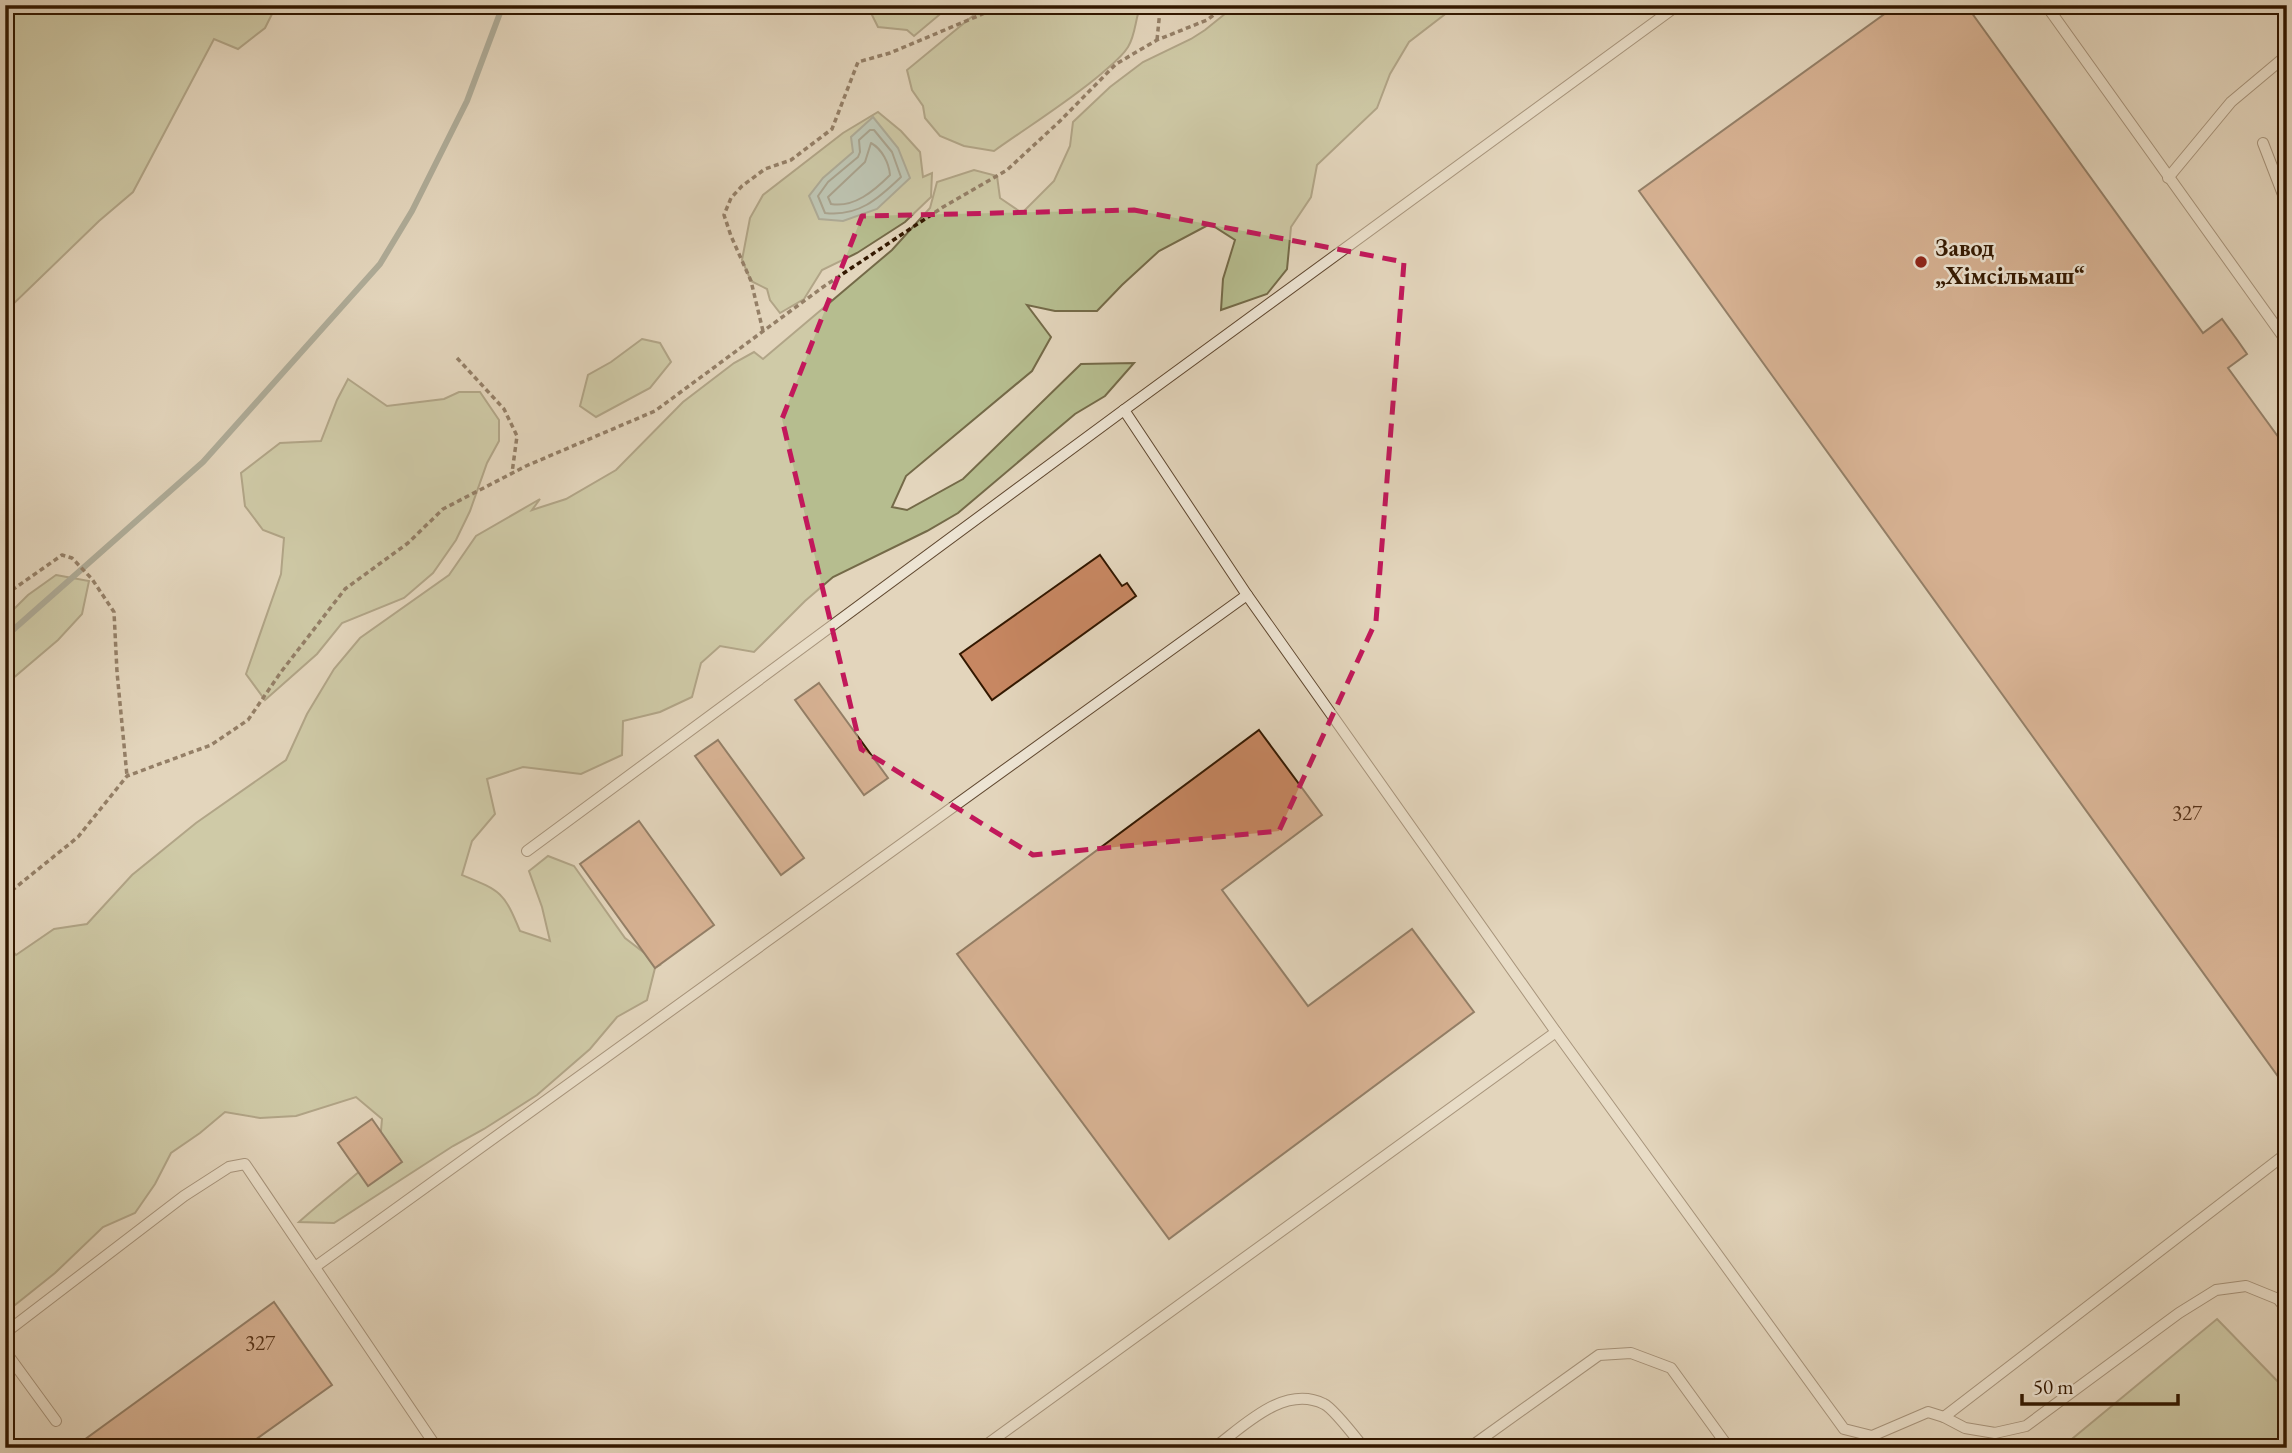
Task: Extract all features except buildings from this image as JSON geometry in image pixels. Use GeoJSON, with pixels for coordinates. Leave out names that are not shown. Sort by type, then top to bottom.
{"type":"FeatureCollection","features":[{"type":"Feature","properties":{"kind":"lane"},"geometry":{"type":"LineString","coordinates":[[527,852],[1124,410],[1678,5]]}},
{"type":"Feature","properties":{"kind":"lane"},"geometry":{"type":"LineString","coordinates":[[2046,5],[2287,342]]}},
{"type":"Feature","properties":{"kind":"lane"},"geometry":{"type":"LineString","coordinates":[[2168,178],[2231,102],[2287,55]]}},
{"type":"Feature","properties":{"kind":"lane"},"geometry":{"type":"LineString","coordinates":[[2263,143],[2287,205]]}},
{"type":"Feature","properties":{"kind":"lane"},"geometry":{"type":"LineString","coordinates":[[1124,410],[1247,594],[1556,1032],[1844,1429],[1872,1436],[1927,1412],[1965,1428],[1995,1433],[2026,1426],[2179,1313],[2216,1290],[2246,1286],[2278,1298],[2287,1310]]}},
{"type":"Feature","properties":{"kind":"lane"},"geometry":{"type":"LineString","coordinates":[[315,1267],[1247,594]]}},
{"type":"Feature","properties":{"kind":"lane"},"geometry":{"type":"LineString","coordinates":[[982,1448],[1556,1032]]}},
{"type":"Feature","properties":{"kind":"lane"},"geometry":{"type":"LineString","coordinates":[[1944,1417],[2287,1153]]}},
{"type":"Feature","properties":{"kind":"lane"},"geometry":{"type":"LineString","coordinates":[[5,1333],[184,1196],[229,1167],[245,1164],[437,1448]]}},
{"type":"Feature","properties":{"kind":"lane"},"geometry":{"type":"LineString","coordinates":[[5,1351],[56,1421]]}},
{"type":"Feature","properties":{"kind":"lane"},"geometry":{"type":"LineString","coordinates":[[1469,1448],[1599,1355],[1631,1353],[1671,1368],[1729,1448]]}},
{"type":"Feature","properties":{"kind":"lane"},"geometry":{"type":"LineString","coordinates":[[1214,1448],[1266,1409],[1296,1397],[1325,1404],[1364,1448]]}},
{"type":"Feature","properties":{"kind":"path"},"geometry":{"type":"LineString","coordinates":[[763,331],[751,281],[724,215],[731,198],[765,169],[791,160],[832,129],[858,62],[890,53],[1004,5]]}},
{"type":"Feature","properties":{"kind":"path"},"geometry":{"type":"LineString","coordinates":[[1157,40],[1159,5]]}},
{"type":"Feature","properties":{"kind":"path"},"geometry":{"type":"LineString","coordinates":[[5,896],[78,837],[127,776],[211,745],[248,719],[345,589],[408,543],[443,509],[512,473],[655,411],[823,287],[943,207],[1007,170],[1116,64],[1157,40],[1207,20],[1227,5]]}},
{"type":"Feature","properties":{"kind":"path"},"geometry":{"type":"LineString","coordinates":[[457,358],[504,409],[517,436],[512,473]]}},
{"type":"Feature","properties":{"kind":"path"},"geometry":{"type":"LineString","coordinates":[[5,595],[62,555],[72,558],[92,579],[114,611],[127,776]]}},
{"type":"Feature","properties":{"kind":"highlighted area"},"geometry":{"type":"Polygon","coordinates":[[[1134,210],[1404,262],[1376,621],[1279,831],[1033,855],[861,749],[782,419],[862,216],[1134,210]]]}},
{"type":"Feature","properties":{"kind":"green space"},"geometry":{"type":"Polygon","coordinates":[[[5,5],[265,5],[273,12],[265,28],[238,49],[214,39],[133,192],[5,312],[5,5]]]}},
{"type":"Feature","properties":{"kind":"green space"},"geometry":{"type":"Polygon","coordinates":[[[867,5],[955,5],[914,36],[907,30],[878,27],[867,5]]]}},
{"type":"Feature","properties":{"kind":"green space"},"geometry":{"type":"Polygon","coordinates":[[[986,5],[1141,5],[1131,42],[1119,58],[1075,94],[994,151],[964,146],[940,136],[925,118],[923,106],[912,90],[907,70],[986,5]]]}},
{"type":"Feature","properties":{"kind":"green space"},"geometry":{"type":"Polygon","coordinates":[[[1236,5],[1457,5],[1409,42],[1390,74],[1377,108],[1317,165],[1311,197],[1291,227],[1287,269],[1267,294],[1221,310],[1223,279],[1235,240],[1210,224],[1159,251],[1097,311],[1055,311],[1027,305],[1051,337],[1032,371],[906,476],[892,507],[907,510],[963,479],[1081,364],[1134,363],[1105,396],[1075,414],[958,513],[833,577],[754,652],[720,646],[701,663],[692,697],[660,712],[623,721],[622,755],[581,774],[523,767],[487,779],[495,814],[472,841],[462,875],[500,894],[510,908],[520,931],[550,941],[542,907],[529,871],[548,856],[574,866],[625,938],[660,965],[655,968],[647,1000],[617,1017],[590,1049],[537,1095],[334,1223],[299,1222],[379,1154],[382,1119],[356,1097],[296,1116],[260,1118],[225,1112],[171,1153],[155,1184],[135,1213],[103,1227],[55,1273],[5,1313],[5,955],[12,950],[16,955],[54,929],[87,924],[132,875],[196,823],[286,760],[307,714],[334,669],[360,638],[449,575],[476,536],[540,499],[532,510],[566,499],[616,470],[683,402],[734,363],[754,352],[763,359],[892,250],[930,208],[937,182],[974,170],[997,176],[1000,198],[1022,213],[1054,181],[1070,146],[1073,122],[1110,87],[1143,62],[1191,39],[1236,5]]]}},
{"type":"Feature","properties":{"kind":"green space"},"geometry":{"type":"Polygon","coordinates":[[[878,112],[901,131],[920,152],[923,177],[932,173],[931,197],[905,222],[857,253],[822,270],[804,299],[780,313],[770,300],[767,289],[751,281],[742,260],[750,218],[763,195],[843,133],[878,112]]]}},
{"type":"Feature","properties":{"kind":"green space"},"geometry":{"type":"Polygon","coordinates":[[[642,339],[660,343],[671,362],[650,388],[596,417],[580,406],[588,375],[642,339]]]}},
{"type":"Feature","properties":{"kind":"green space"},"geometry":{"type":"Polygon","coordinates":[[[348,379],[387,406],[444,399],[459,392],[480,392],[499,420],[499,441],[487,463],[470,511],[456,540],[433,573],[404,598],[342,623],[317,654],[265,700],[246,674],[281,574],[284,538],[263,530],[245,506],[241,473],[280,443],[321,441],[348,379]]]}},
{"type":"Feature","properties":{"kind":"green space"},"geometry":{"type":"Polygon","coordinates":[[[56,575],[89,581],[82,614],[58,640],[5,685],[5,618],[28,595],[56,575]]]}},
{"type":"Feature","properties":{"kind":"green space"},"geometry":{"type":"Polygon","coordinates":[[[2217,1319],[2287,1391],[2287,1448],[2061,1448],[2217,1319]]]}},
{"type":"Feature","properties":{"kind":"water"},"geometry":{"type":"Polygon","coordinates":[[[873,117],[898,148],[910,178],[877,209],[843,221],[819,219],[809,196],[823,178],[853,152],[851,137],[873,117]]]}},
{"type":"Feature","properties":{"kind":"waterway"},"geometry":{"type":"LineString","coordinates":[[5,637],[203,462],[380,264],[412,211],[467,101],[503,5]]}},
{"type":"Feature","properties":{"kind":"place","name":"Завод „Хімсільмаш“"},"geometry":{"type":"Point","coordinates":[1921,262]}}]}
